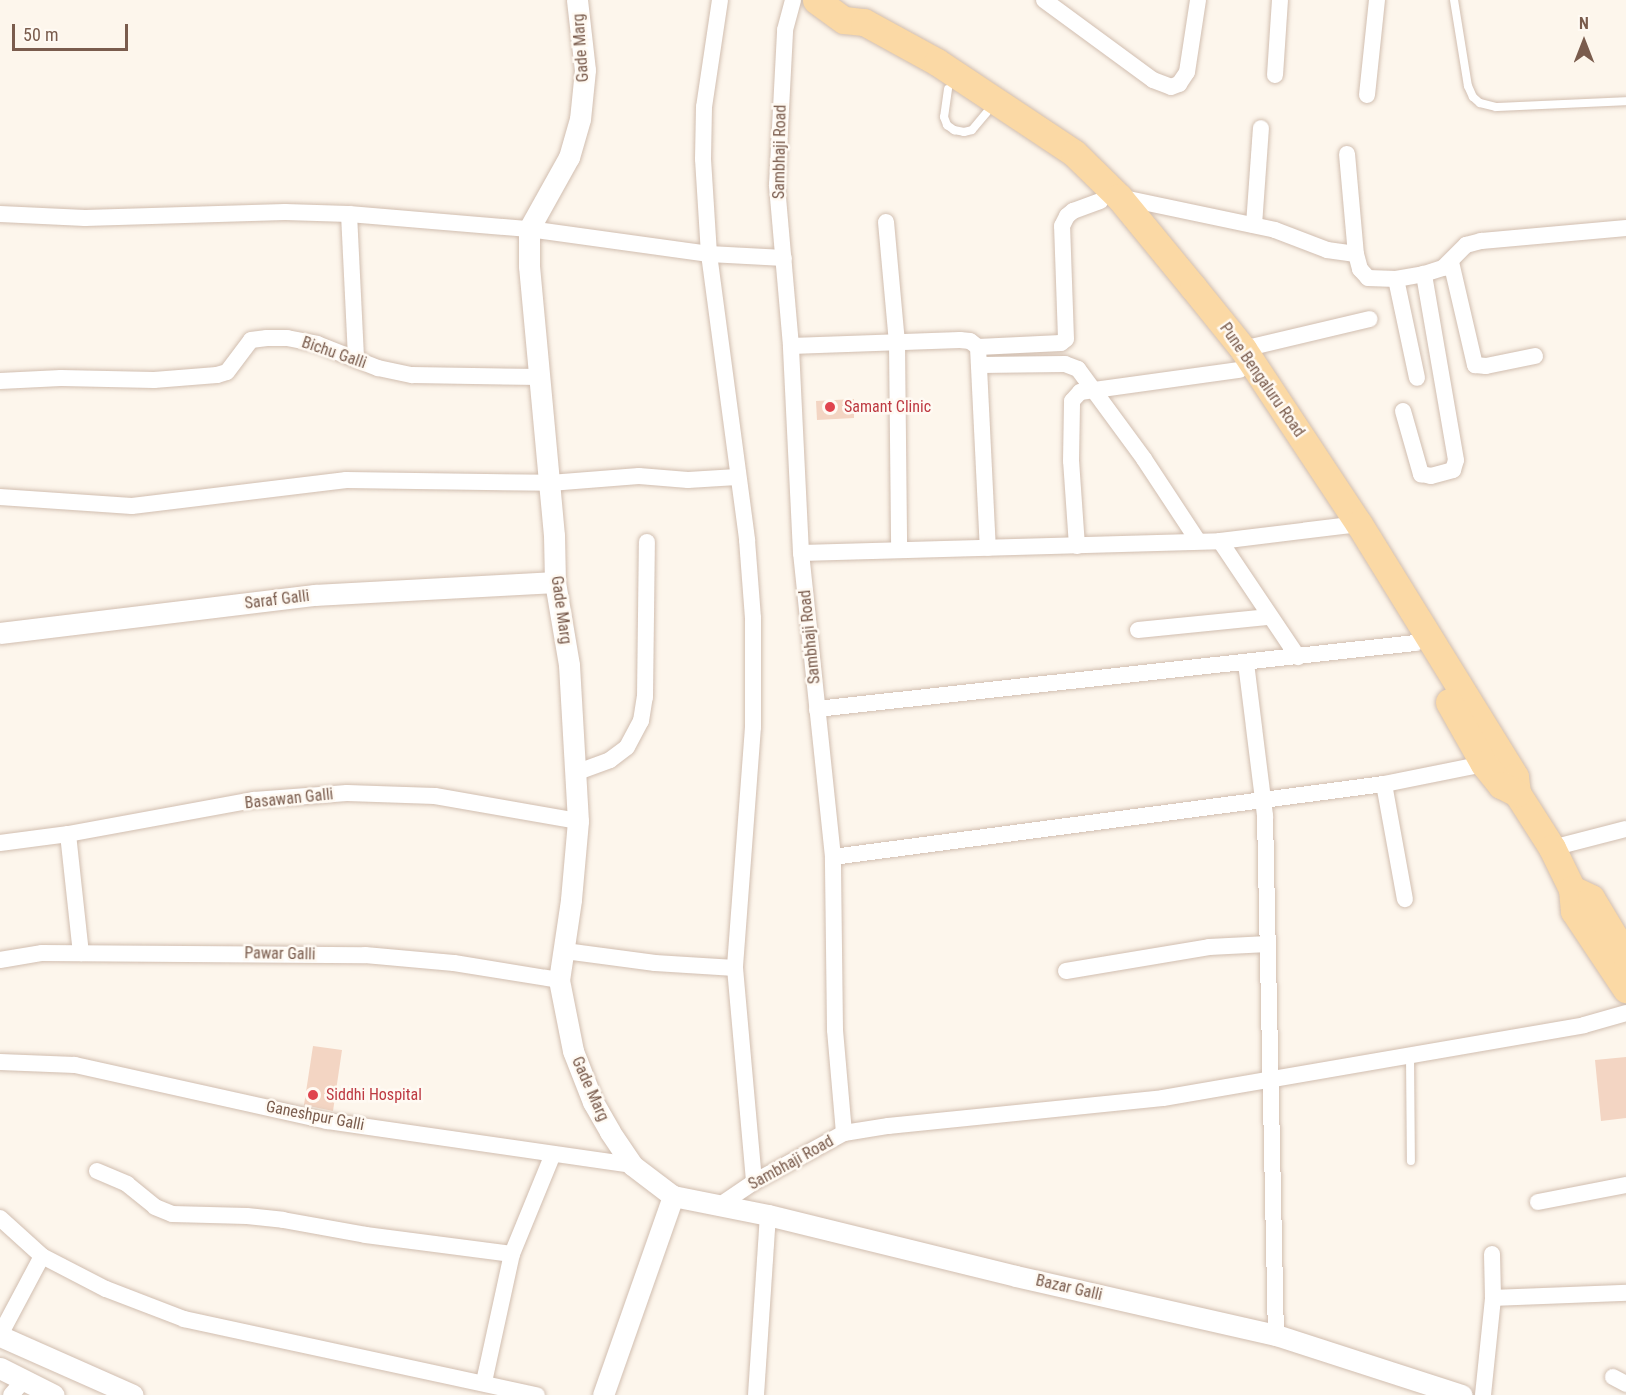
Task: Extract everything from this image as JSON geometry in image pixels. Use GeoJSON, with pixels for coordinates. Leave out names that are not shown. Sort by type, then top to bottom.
{"type":"FeatureCollection","features":[{"type":"Feature","properties":{"kind":"main road"},"geometry":{"type":"LineString","coordinates":[[816,0],[844,20],[852,36],[987,112],[1109,199]]}},
{"type":"Feature","properties":{"kind":"main road"},"geometry":{"type":"LineString","coordinates":[[844,20],[864,22],[956,73],[1074,153],[1227,352],[1241,360],[1351,526],[1515,777],[1517,793],[1552,848],[1572,889],[1574,911],[1626,989]]}},
{"type":"Feature","properties":{"kind":"main road"},"geometry":{"type":"LineString","coordinates":[[1351,526],[1484,764],[1501,785],[1517,793]]}},
{"type":"Feature","properties":{"kind":"main road"},"geometry":{"type":"LineString","coordinates":[[1572,889],[1591,898],[1626,956]]}},
{"type":"Feature","properties":{"kind":"street","name":"Gade Marg"},"geometry":{"type":"LineString","coordinates":[[577,0],[585,70],[580,119],[568,157],[529,229],[529,266],[550,483],[555,582],[569,665],[578,821],[565,951],[559,980],[573,1051],[593,1102],[632,1165],[673,1196]]}},
{"type":"Feature","properties":{"kind":"street"},"geometry":{"type":"LineString","coordinates":[[720,0],[704,107],[703,159],[709,254],[747,540],[753,618],[753,727],[735,968],[754,1182]]}},
{"type":"Feature","properties":{"kind":"street","name":"Sambhaji Road"},"geometry":{"type":"LineString","coordinates":[[720,1205],[754,1182],[844,1133],[835,1030],[833,857],[801,553],[791,346],[777,185],[785,30],[794,0]]}},
{"type":"Feature","properties":{"kind":"street"},"geometry":{"type":"LineString","coordinates":[[1044,0],[1153,80],[1171,87],[1179,84],[1187,72],[1198,0]]}},
{"type":"Feature","properties":{"kind":"street"},"geometry":{"type":"LineString","coordinates":[[1275,75],[1280,0]]}},
{"type":"Feature","properties":{"kind":"street"},"geometry":{"type":"LineString","coordinates":[[1367,95],[1377,0]]}},
{"type":"Feature","properties":{"kind":"street"},"geometry":{"type":"LineString","coordinates":[[1254,225],[1261,128]]}},
{"type":"Feature","properties":{"kind":"street"},"geometry":{"type":"LineString","coordinates":[[1347,154],[1356,254],[1360,269],[1368,278],[1396,279],[1443,268],[1466,245],[1481,241],[1626,228]]}},
{"type":"Feature","properties":{"kind":"street"},"geometry":{"type":"LineString","coordinates":[[791,346],[960,340],[970,341],[978,347],[1061,343],[1066,339],[1062,226],[1066,216],[1073,211],[1109,199],[1254,225],[1275,230],[1327,250],[1356,254]]}},
{"type":"Feature","properties":{"kind":"street"},"geometry":{"type":"LineString","coordinates":[[0,214],[85,218],[285,212],[349,214],[529,229],[709,254],[784,258]]}},
{"type":"Feature","properties":{"kind":"street"},"geometry":{"type":"LineString","coordinates":[[349,214],[356,359]]}},
{"type":"Feature","properties":{"kind":"street"},"geometry":{"type":"LineString","coordinates":[[886,222],[897,344],[898,549]]}},
{"type":"Feature","properties":{"kind":"street"},"geometry":{"type":"LineString","coordinates":[[1451,262],[1475,365],[1486,366],[1535,356]]}},
{"type":"Feature","properties":{"kind":"street"},"geometry":{"type":"LineString","coordinates":[[1403,411],[1421,474],[1431,476],[1453,470],[1456,460],[1424,274]]}},
{"type":"Feature","properties":{"kind":"street"},"geometry":{"type":"LineString","coordinates":[[1396,279],[1417,378]]}},
{"type":"Feature","properties":{"kind":"street"},"geometry":{"type":"LineString","coordinates":[[1077,546],[1071,461],[1071,410],[1072,401],[1080,392],[1241,360],[1370,319]]}},
{"type":"Feature","properties":{"kind":"street","name":"Bichu Galli"},"geometry":{"type":"LineString","coordinates":[[0,381],[61,378],[154,380],[217,375],[227,372],[251,340],[267,338],[287,338],[317,344],[378,368],[412,375],[540,377]]}},
{"type":"Feature","properties":{"kind":"street"},"geometry":{"type":"LineString","coordinates":[[978,347],[988,548]]}},
{"type":"Feature","properties":{"kind":"street"},"geometry":{"type":"LineString","coordinates":[[980,365],[1073,365],[1144,459],[1198,541]]}},
{"type":"Feature","properties":{"kind":"street"},"geometry":{"type":"LineString","coordinates":[[0,497],[132,506],[346,480],[550,483],[639,476],[688,480],[737,477]]}},
{"type":"Feature","properties":{"kind":"street"},"geometry":{"type":"LineString","coordinates":[[801,553],[1220,541],[1351,526]]}},
{"type":"Feature","properties":{"kind":"street"},"geometry":{"type":"LineString","coordinates":[[1220,541],[1298,657]]}},
{"type":"Feature","properties":{"kind":"street"},"geometry":{"type":"LineString","coordinates":[[575,773],[610,760],[627,747],[641,721],[645,697],[647,542]]}},
{"type":"Feature","properties":{"kind":"street","name":"Saraf Galli"},"geometry":{"type":"LineString","coordinates":[[0,633],[315,595],[555,582]]}},
{"type":"Feature","properties":{"kind":"street"},"geometry":{"type":"LineString","coordinates":[[1138,630],[1269,617]]}},
{"type":"Feature","properties":{"kind":"street"},"geometry":{"type":"LineString","coordinates":[[817,709],[1415,643]]}},
{"type":"Feature","properties":{"kind":"street"},"geometry":{"type":"LineString","coordinates":[[1246,663],[1261,800],[1265,816],[1276,1335]]}},
{"type":"Feature","properties":{"kind":"street"},"geometry":{"type":"LineString","coordinates":[[833,857],[1384,784],[1484,764]]}},
{"type":"Feature","properties":{"kind":"street"},"geometry":{"type":"LineString","coordinates":[[1384,784],[1405,899]]}},
{"type":"Feature","properties":{"kind":"street","name":"Basawan Galli"},"geometry":{"type":"LineString","coordinates":[[0,843],[68,834],[254,800],[347,793],[435,796],[578,821]]}},
{"type":"Feature","properties":{"kind":"street"},"geometry":{"type":"LineString","coordinates":[[1552,848],[1626,829]]}},
{"type":"Feature","properties":{"kind":"street"},"geometry":{"type":"LineString","coordinates":[[68,834],[81,953]]}},
{"type":"Feature","properties":{"kind":"street"},"geometry":{"type":"LineString","coordinates":[[1066,971],[1197,948],[1268,944]]}},
{"type":"Feature","properties":{"kind":"street"},"geometry":{"type":"LineString","coordinates":[[565,951],[655,963],[735,968]]}},
{"type":"Feature","properties":{"kind":"street","name":"Pawar Galli"},"geometry":{"type":"LineString","coordinates":[[0,960],[42,953],[365,955],[454,963],[559,980]]}},
{"type":"Feature","properties":{"kind":"street"},"geometry":{"type":"LineString","coordinates":[[844,1133],[888,1126],[1163,1098],[1584,1025],[1626,1013]]}},
{"type":"Feature","properties":{"kind":"street","name":"Ganeshpur Galli"},"geometry":{"type":"LineString","coordinates":[[0,1062],[75,1065],[327,1121],[632,1165]]}},
{"type":"Feature","properties":{"kind":"street"},"geometry":{"type":"LineString","coordinates":[[484,1382],[512,1254],[553,1154]]}},
{"type":"Feature","properties":{"kind":"street"},"geometry":{"type":"LineString","coordinates":[[97,1171],[127,1184],[155,1207],[172,1214],[247,1216],[283,1220],[366,1235],[512,1254]]}},
{"type":"Feature","properties":{"kind":"street"},"geometry":{"type":"LineString","coordinates":[[1538,1202],[1626,1185]]}},
{"type":"Feature","properties":{"kind":"street"},"geometry":{"type":"LineString","coordinates":[[603,1395],[673,1196]]}},
{"type":"Feature","properties":{"kind":"street","name":"Bazar Galli"},"geometry":{"type":"LineString","coordinates":[[673,1196],[768,1215],[1016,1276],[1276,1335],[1462,1395]]}},
{"type":"Feature","properties":{"kind":"street"},"geometry":{"type":"LineString","coordinates":[[756,1395],[768,1215]]}},
{"type":"Feature","properties":{"kind":"street"},"geometry":{"type":"LineString","coordinates":[[0,1218],[42,1256],[106,1289],[184,1319],[537,1395]]}},
{"type":"Feature","properties":{"kind":"street"},"geometry":{"type":"LineString","coordinates":[[1483,1395],[1493,1298],[1492,1254]]}},
{"type":"Feature","properties":{"kind":"street"},"geometry":{"type":"LineString","coordinates":[[42,1256],[0,1336],[133,1395]]}},
{"type":"Feature","properties":{"kind":"street"},"geometry":{"type":"LineString","coordinates":[[1493,1298],[1626,1293]]}},
{"type":"Feature","properties":{"kind":"street"},"geometry":{"type":"LineString","coordinates":[[0,1368],[17,1388],[54,1395]]}},
{"type":"Feature","properties":{"kind":"lane"},"geometry":{"type":"LineString","coordinates":[[1454,0],[1468,86],[1473,97],[1480,103],[1496,107],[1626,101]]}},
{"type":"Feature","properties":{"kind":"lane"},"geometry":{"type":"LineString","coordinates":[[1410,1056],[1411,1161]]}},
{"type":"Feature","properties":{"kind":"building"},"geometry":{"type":"Polygon","coordinates":[[[854,399],[854,418],[817,420],[816,401],[854,399]]]}},
{"type":"Feature","properties":{"kind":"building"},"geometry":{"type":"Polygon","coordinates":[[[313,1046],[342,1050],[333,1111],[304,1105],[313,1046]]]}},
{"type":"Feature","properties":{"kind":"building"},"geometry":{"type":"Polygon","coordinates":[[[1626,1057],[1626,1118],[1601,1121],[1595,1060],[1626,1057]]]}},
{"type":"Feature","properties":{"kind":"place","name":"Samant Clinic"},"geometry":{"type":"Point","coordinates":[830,407]}},
{"type":"Feature","properties":{"kind":"place","name":"Siddhi Hospital"},"geometry":{"type":"Point","coordinates":[313,1095]}}]}
